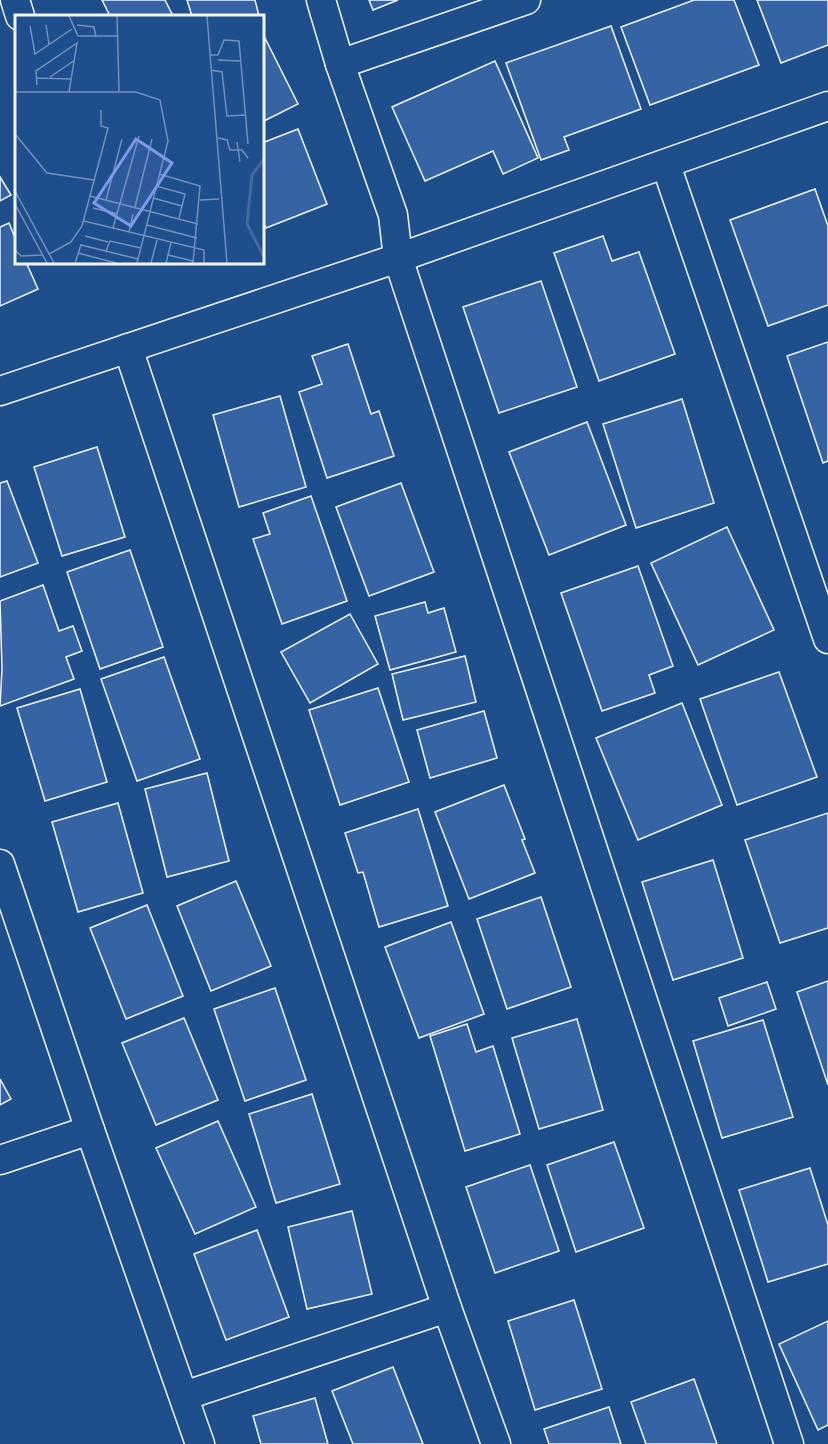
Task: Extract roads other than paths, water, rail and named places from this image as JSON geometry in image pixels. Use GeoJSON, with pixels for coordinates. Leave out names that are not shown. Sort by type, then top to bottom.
{"type":"FeatureCollection","features":[{"type":"Feature","properties":{"kind":"street"},"geometry":{"type":"LineString","coordinates":[[15,0],[20,15]]}},
{"type":"Feature","properties":{"kind":"street"},"geometry":{"type":"LineString","coordinates":[[321,0],[340,64],[393,215],[398,258],[789,1444]]}},
{"type":"Feature","properties":{"kind":"street"},"geometry":{"type":"LineString","coordinates":[[340,64],[526,0]]}},
{"type":"Feature","properties":{"kind":"street"},"geometry":{"type":"LineString","coordinates":[[0,391],[398,258],[828,106]]}},
{"type":"Feature","properties":{"kind":"street"},"geometry":{"type":"LineString","coordinates":[[666,165],[828,639]]}},
{"type":"Feature","properties":{"kind":"street"},"geometry":{"type":"LineString","coordinates":[[128,348],[447,1308],[496,1444]]}},
{"type":"Feature","properties":{"kind":"street"},"geometry":{"type":"LineString","coordinates":[[0,864],[7,909],[90,1130],[200,1444]]}},
{"type":"Feature","properties":{"kind":"street"},"geometry":{"type":"LineString","coordinates":[[0,1160],[90,1130]]}},
{"type":"Feature","properties":{"kind":"street"},"geometry":{"type":"LineString","coordinates":[[184,1396],[447,1308]]}}]}
